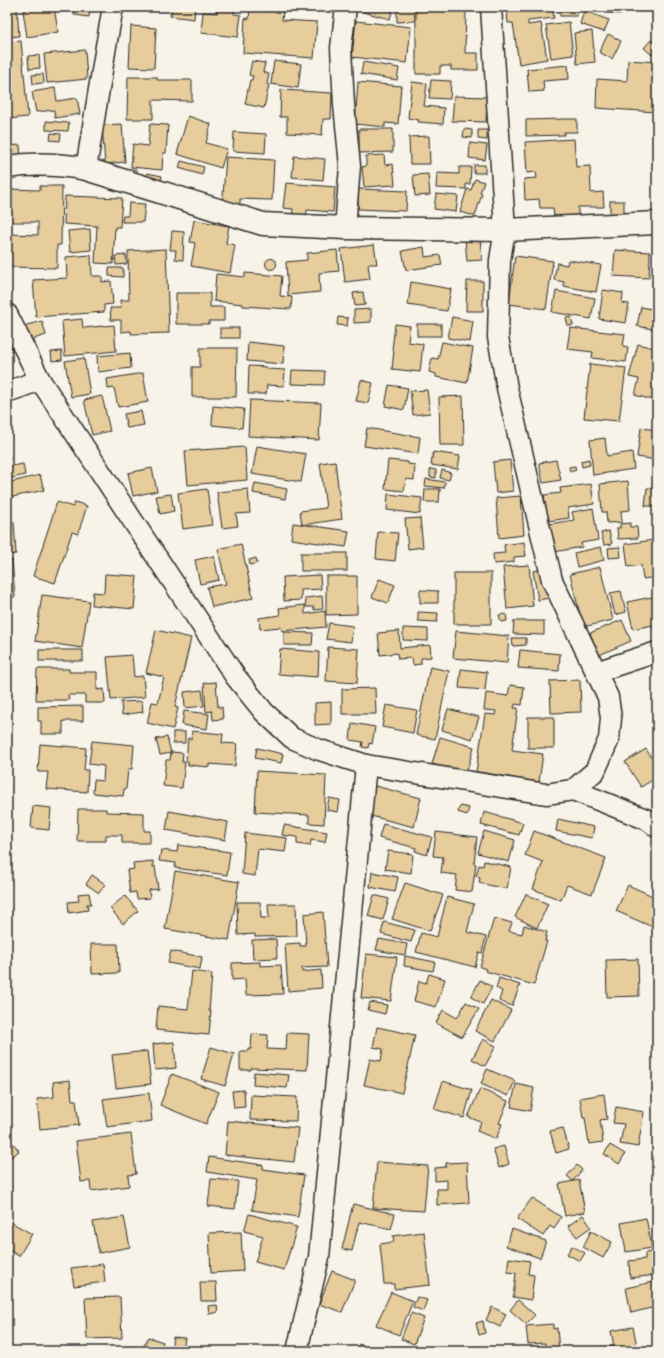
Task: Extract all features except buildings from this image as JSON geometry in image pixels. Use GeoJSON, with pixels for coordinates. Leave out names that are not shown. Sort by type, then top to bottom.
{"type":"FeatureCollection","features":[{"type":"Feature","properties":{"kind":"main road"},"geometry":{"type":"LineString","coordinates":[[7,167],[30,164],[64,165],[86,169],[263,224],[345,228],[505,230],[657,223]]}},
{"type":"Feature","properties":{"kind":"street"},"geometry":{"type":"LineString","coordinates":[[86,169],[113,7]]}},
{"type":"Feature","properties":{"kind":"street"},"geometry":{"type":"LineString","coordinates":[[345,228],[350,166],[344,105],[341,48],[346,7]]}},
{"type":"Feature","properties":{"kind":"street"},"geometry":{"type":"LineString","coordinates":[[491,7],[505,230],[500,260],[498,337],[507,388],[552,580],[608,697],[611,718],[609,739],[595,771],[574,790]]}},
{"type":"Feature","properties":{"kind":"street"},"geometry":{"type":"LineString","coordinates":[[7,314],[40,380],[235,676],[264,712],[292,738],[366,766],[546,794],[574,790],[648,820],[657,827]]}},
{"type":"Feature","properties":{"kind":"street"},"geometry":{"type":"LineString","coordinates":[[7,392],[40,380]]}},
{"type":"Feature","properties":{"kind":"street"},"geometry":{"type":"LineString","coordinates":[[596,672],[657,652]]}},
{"type":"Feature","properties":{"kind":"street"},"geometry":{"type":"LineString","coordinates":[[297,1351],[319,1257],[366,766]]}}]}
